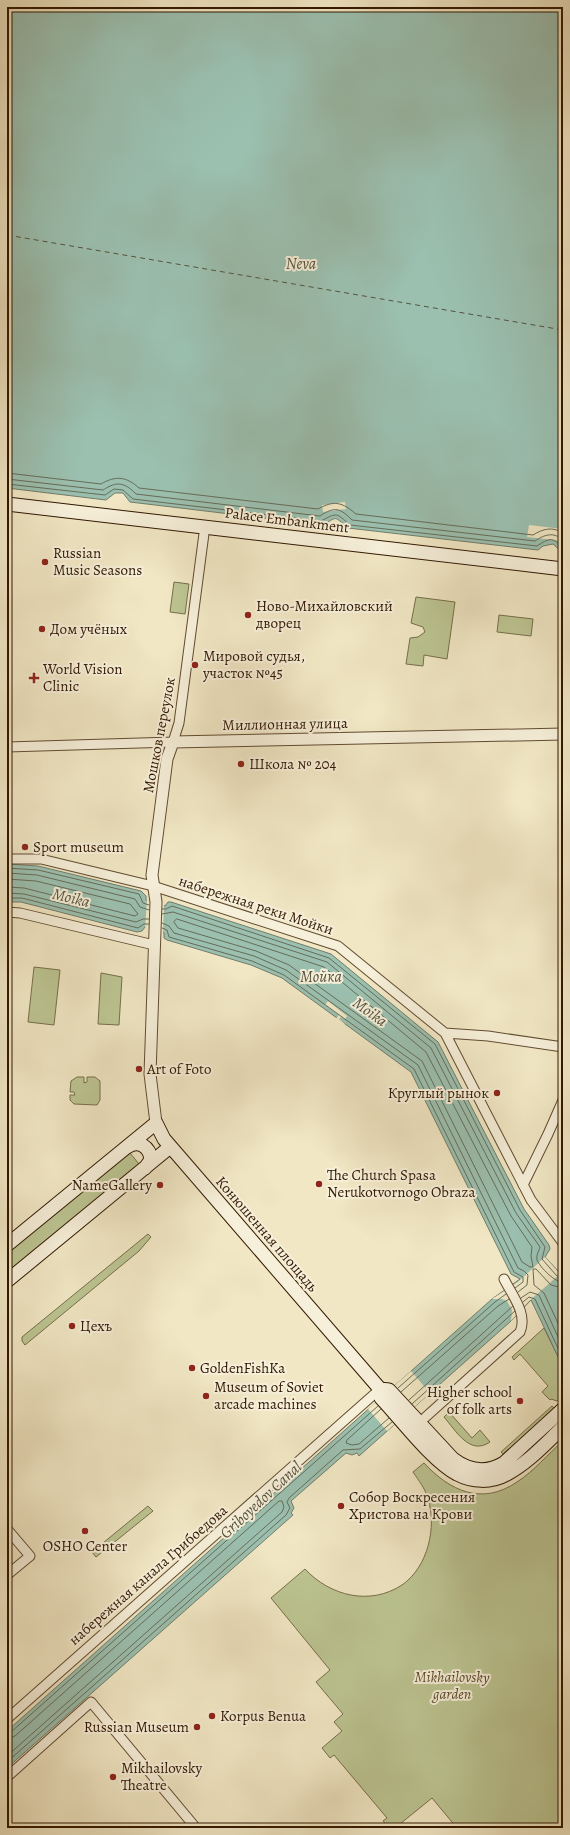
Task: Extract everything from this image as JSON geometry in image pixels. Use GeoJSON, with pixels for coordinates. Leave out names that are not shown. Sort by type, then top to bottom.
{"type":"FeatureCollection","features":[{"type":"Feature","properties":{"kind":"main road","name":"Palace Embankment"},"geometry":{"type":"LineString","coordinates":[[7,504],[563,569]]}},
{"type":"Feature","properties":{"kind":"main road"},"geometry":{"type":"LineString","coordinates":[[7,1245],[156,1123]]}},
{"type":"Feature","properties":{"kind":"main road","name":"Конюшенная площадь"},"geometry":{"type":"LineString","coordinates":[[156,1123],[170,1147],[405,1415]]}},
{"type":"Feature","properties":{"kind":"main road"},"geometry":{"type":"LineString","coordinates":[[127,1146],[136,1143],[141,1144],[149,1151],[151,1160],[145,1168]]}},
{"type":"Feature","properties":{"kind":"main road"},"geometry":{"type":"LineString","coordinates":[[7,1281],[170,1147]]}},
{"type":"Feature","properties":{"kind":"main road"},"geometry":{"type":"LineString","coordinates":[[405,1415],[419,1423],[445,1452],[458,1463],[475,1470],[487,1470],[504,1463],[563,1410]]}},
{"type":"Feature","properties":{"kind":"main road"},"geometry":{"type":"LineString","coordinates":[[405,1415],[451,1470],[463,1477],[477,1480],[500,1478],[514,1470],[563,1427]]}},
{"type":"Feature","properties":{"kind":"street","name":"Мошков переулок"},"geometry":{"type":"LineString","coordinates":[[154,944],[156,902],[152,875],[167,759],[179,724],[205,526]]}},
{"type":"Feature","properties":{"kind":"street","name":"Миллионная улица"},"geometry":{"type":"LineString","coordinates":[[7,746],[563,734]]}},
{"type":"Feature","properties":{"kind":"street","name":"набережная реки Мойки"},"geometry":{"type":"LineString","coordinates":[[7,859],[41,859],[153,886],[338,946],[445,1033],[531,1200],[563,1243]]}},
{"type":"Feature","properties":{"kind":"street"},"geometry":{"type":"LineString","coordinates":[[7,912],[20,913],[154,944]]}},
{"type":"Feature","properties":{"kind":"street","name":"Конюшенная площадь"},"geometry":{"type":"LineString","coordinates":[[154,944],[150,1044],[150,1089],[156,1123]]}},
{"type":"Feature","properties":{"kind":"street"},"geometry":{"type":"LineString","coordinates":[[445,1033],[488,1036],[563,1047]]}},
{"type":"Feature","properties":{"kind":"street"},"geometry":{"type":"LineString","coordinates":[[523,1184],[563,1100]]}},
{"type":"Feature","properties":{"kind":"street"},"geometry":{"type":"LineString","coordinates":[[419,1423],[517,1336],[522,1326],[522,1313],[506,1283]]}},
{"type":"Feature","properties":{"kind":"street","name":"набережная канала Грибоедова"},"geometry":{"type":"LineString","coordinates":[[7,1718],[384,1392]]}},
{"type":"Feature","properties":{"kind":"street"},"geometry":{"type":"LineString","coordinates":[[7,1575],[30,1556],[8,1533]]}},
{"type":"Feature","properties":{"kind":"street"},"geometry":{"type":"LineString","coordinates":[[7,1777],[91,1702],[196,1828]]}},
{"type":"Feature","properties":{"kind":"green space"},"geometry":{"type":"Polygon","coordinates":[[[174,582],[189,584],[185,614],[170,612],[174,582]]]}},
{"type":"Feature","properties":{"kind":"green space"},"geometry":{"type":"Polygon","coordinates":[[[416,597],[455,602],[447,659],[424,655],[423,666],[406,664],[410,638],[418,637],[425,632],[423,627],[411,623],[416,597]]]}},
{"type":"Feature","properties":{"kind":"green space"},"geometry":{"type":"Polygon","coordinates":[[[499,615],[533,619],[531,636],[497,632],[499,615]]]}},
{"type":"Feature","properties":{"kind":"green space"},"geometry":{"type":"Polygon","coordinates":[[[34,967],[60,970],[54,1025],[28,1022],[34,967]]]}},
{"type":"Feature","properties":{"kind":"green space"},"geometry":{"type":"Polygon","coordinates":[[[101,973],[122,977],[119,1025],[98,1024],[101,973]]]}},
{"type":"Feature","properties":{"kind":"green space"},"geometry":{"type":"Polygon","coordinates":[[[77,1077],[84,1077],[84,1083],[87,1082],[87,1077],[95,1077],[100,1081],[100,1100],[97,1105],[74,1104],[70,1100],[70,1095],[75,1095],[74,1092],[70,1092],[71,1081],[77,1077]]]}},
{"type":"Feature","properties":{"kind":"green space"},"geometry":{"type":"Polygon","coordinates":[[[130,1153],[139,1164],[7,1273],[7,1253],[130,1153]]]}},
{"type":"Feature","properties":{"kind":"green space"},"geometry":{"type":"Polygon","coordinates":[[[148,1234],[151,1237],[139,1251],[25,1345],[22,1341],[22,1337],[148,1234]]]}},
{"type":"Feature","properties":{"kind":"green space"},"geometry":{"type":"Polygon","coordinates":[[[544,1328],[563,1367],[563,1396],[557,1401],[550,1400],[542,1392],[548,1386],[520,1354],[514,1360],[512,1357],[544,1328]]]}},
{"type":"Feature","properties":{"kind":"green space"},"geometry":{"type":"Polygon","coordinates":[[[552,1406],[556,1410],[503,1454],[501,1452],[552,1406]]]}},
{"type":"Feature","properties":{"kind":"green space"},"geometry":{"type":"Polygon","coordinates":[[[449,1412],[472,1438],[480,1430],[490,1442],[483,1446],[476,1446],[464,1440],[444,1417],[449,1412]]]}},
{"type":"Feature","properties":{"kind":"green space","name":"Mikhailovsky garden"},"geometry":{"type":"Polygon","coordinates":[[[563,1441],[563,1828],[457,1828],[432,1798],[395,1828],[389,1828],[383,1821],[387,1818],[334,1755],[330,1758],[322,1748],[342,1731],[334,1722],[343,1714],[316,1682],[330,1670],[271,1598],[305,1569],[326,1586],[351,1595],[377,1595],[402,1585],[418,1568],[424,1557],[431,1534],[431,1510],[427,1495],[413,1472],[424,1463],[434,1473],[456,1488],[479,1494],[491,1493],[504,1489],[523,1478],[563,1441]]]}},
{"type":"Feature","properties":{"kind":"green space"},"geometry":{"type":"Polygon","coordinates":[[[148,1506],[153,1511],[96,1557],[92,1552],[148,1506]]]}},
{"type":"Feature","properties":{"kind":"water","name":"Neva"},"geometry":{"type":"Polygon","coordinates":[[[7,7],[563,7],[563,553],[553,544],[543,546],[538,550],[348,528],[337,519],[333,519],[322,525],[130,502],[123,493],[115,493],[106,500],[7,488],[7,7]]]}},
{"type":"Feature","properties":{"kind":"water","name":"Мойка"},"geometry":{"type":"Polygon","coordinates":[[[7,864],[38,866],[141,891],[146,896],[146,900],[165,906],[168,902],[171,902],[331,954],[438,1042],[524,1209],[549,1245],[550,1249],[545,1257],[560,1273],[563,1272],[563,1367],[531,1300],[511,1321],[359,1456],[357,1453],[352,1455],[346,1453],[291,1501],[294,1508],[291,1513],[293,1515],[7,1768],[7,1731],[492,1299],[520,1279],[511,1274],[411,1072],[282,978],[251,965],[167,940],[164,938],[164,933],[145,927],[142,931],[137,932],[21,902],[7,902],[7,864]]]}},
{"type":"Feature","properties":{"kind":"pier"},"geometry":{"type":"Polygon","coordinates":[[[345,502],[346,509],[323,512],[322,505],[345,502]]]}},
{"type":"Feature","properties":{"kind":"pier"},"geometry":{"type":"Polygon","coordinates":[[[529,525],[563,529],[563,541],[527,537],[529,525]]]}},
{"type":"Feature","properties":{"kind":"pier"},"geometry":{"type":"Polygon","coordinates":[[[147,899],[164,904],[163,934],[145,930],[147,899]]]}},
{"type":"Feature","properties":{"kind":"pier"},"geometry":{"type":"Polygon","coordinates":[[[328,1001],[347,1016],[345,1019],[341,1017],[339,1019],[345,1024],[344,1026],[335,1020],[339,1015],[325,1005],[328,1001]]]}},
{"type":"Feature","properties":{"kind":"pier"},"geometry":{"type":"Polygon","coordinates":[[[545,1257],[560,1274],[528,1302],[511,1321],[512,1310],[507,1301],[502,1299],[492,1299],[518,1282],[545,1257]]]}},
{"type":"Feature","properties":{"kind":"pier"},"geometry":{"type":"Polygon","coordinates":[[[411,1371],[430,1393],[387,1431],[368,1409],[411,1371]]]}},
{"type":"Feature","properties":{"kind":"ferry route"},"geometry":{"type":"LineString","coordinates":[[7,235],[563,330]]}},
{"type":"Feature","properties":{"kind":"place","name":"Russian Music Seasons"},"geometry":{"type":"Point","coordinates":[45,562]}},
{"type":"Feature","properties":{"kind":"place","name":"Ново-Михайловский дворец"},"geometry":{"type":"Point","coordinates":[248,615]}},
{"type":"Feature","properties":{"kind":"place","name":"Дом учёных"},"geometry":{"type":"Point","coordinates":[42,629]}},
{"type":"Feature","properties":{"kind":"place","name":"Мировой судья, участок №45"},"geometry":{"type":"Point","coordinates":[195,665]}},
{"type":"Feature","properties":{"kind":"place","name":"World Vision Clinic"},"geometry":{"type":"Point","coordinates":[34,678]}},
{"type":"Feature","properties":{"kind":"place","name":"Школа № 204"},"geometry":{"type":"Point","coordinates":[241,764]}},
{"type":"Feature","properties":{"kind":"place","name":"Sport museum"},"geometry":{"type":"Point","coordinates":[25,847]}},
{"type":"Feature","properties":{"kind":"place","name":"Art of Foto"},"geometry":{"type":"Point","coordinates":[139,1069]}},
{"type":"Feature","properties":{"kind":"place","name":"Круглый рынок"},"geometry":{"type":"Point","coordinates":[497,1093]}},
{"type":"Feature","properties":{"kind":"place","name":"The Church Spasa Nerukotvornogo Obraza"},"geometry":{"type":"Point","coordinates":[319,1184]}},
{"type":"Feature","properties":{"kind":"place","name":"NameGallery"},"geometry":{"type":"Point","coordinates":[160,1185]}},
{"type":"Feature","properties":{"kind":"place","name":"Цехъ"},"geometry":{"type":"Point","coordinates":[72,1326]}},
{"type":"Feature","properties":{"kind":"place","name":"GoldenFishKa"},"geometry":{"type":"Point","coordinates":[192,1368]}},
{"type":"Feature","properties":{"kind":"place","name":"Museum of Soviet arcade machines"},"geometry":{"type":"Point","coordinates":[206,1396]}},
{"type":"Feature","properties":{"kind":"place","name":"Higher school of folk arts"},"geometry":{"type":"Point","coordinates":[520,1401]}},
{"type":"Feature","properties":{"kind":"place","name":"Собор Воскресения Христова на Крови"},"geometry":{"type":"Point","coordinates":[341,1506]}},
{"type":"Feature","properties":{"kind":"place","name":"OSHO Center"},"geometry":{"type":"Point","coordinates":[85,1531]}},
{"type":"Feature","properties":{"kind":"place","name":"Korpus Benua"},"geometry":{"type":"Point","coordinates":[212,1716]}},
{"type":"Feature","properties":{"kind":"place","name":"Russian Museum"},"geometry":{"type":"Point","coordinates":[197,1727]}},
{"type":"Feature","properties":{"kind":"place","name":"Mikhailovsky Theatre"},"geometry":{"type":"Point","coordinates":[113,1777]}},
{"type":"Feature","properties":{"kind":"water label","name":"Moika"},"geometry":{"type":"Point","coordinates":[71,898]}},
{"type":"Feature","properties":{"kind":"water label","name":"Moika"},"geometry":{"type":"Point","coordinates":[370,1012]}},
{"type":"Feature","properties":{"kind":"water label","name":"Griboyedov Canal"},"geometry":{"type":"Point","coordinates":[261,1500]}}]}
